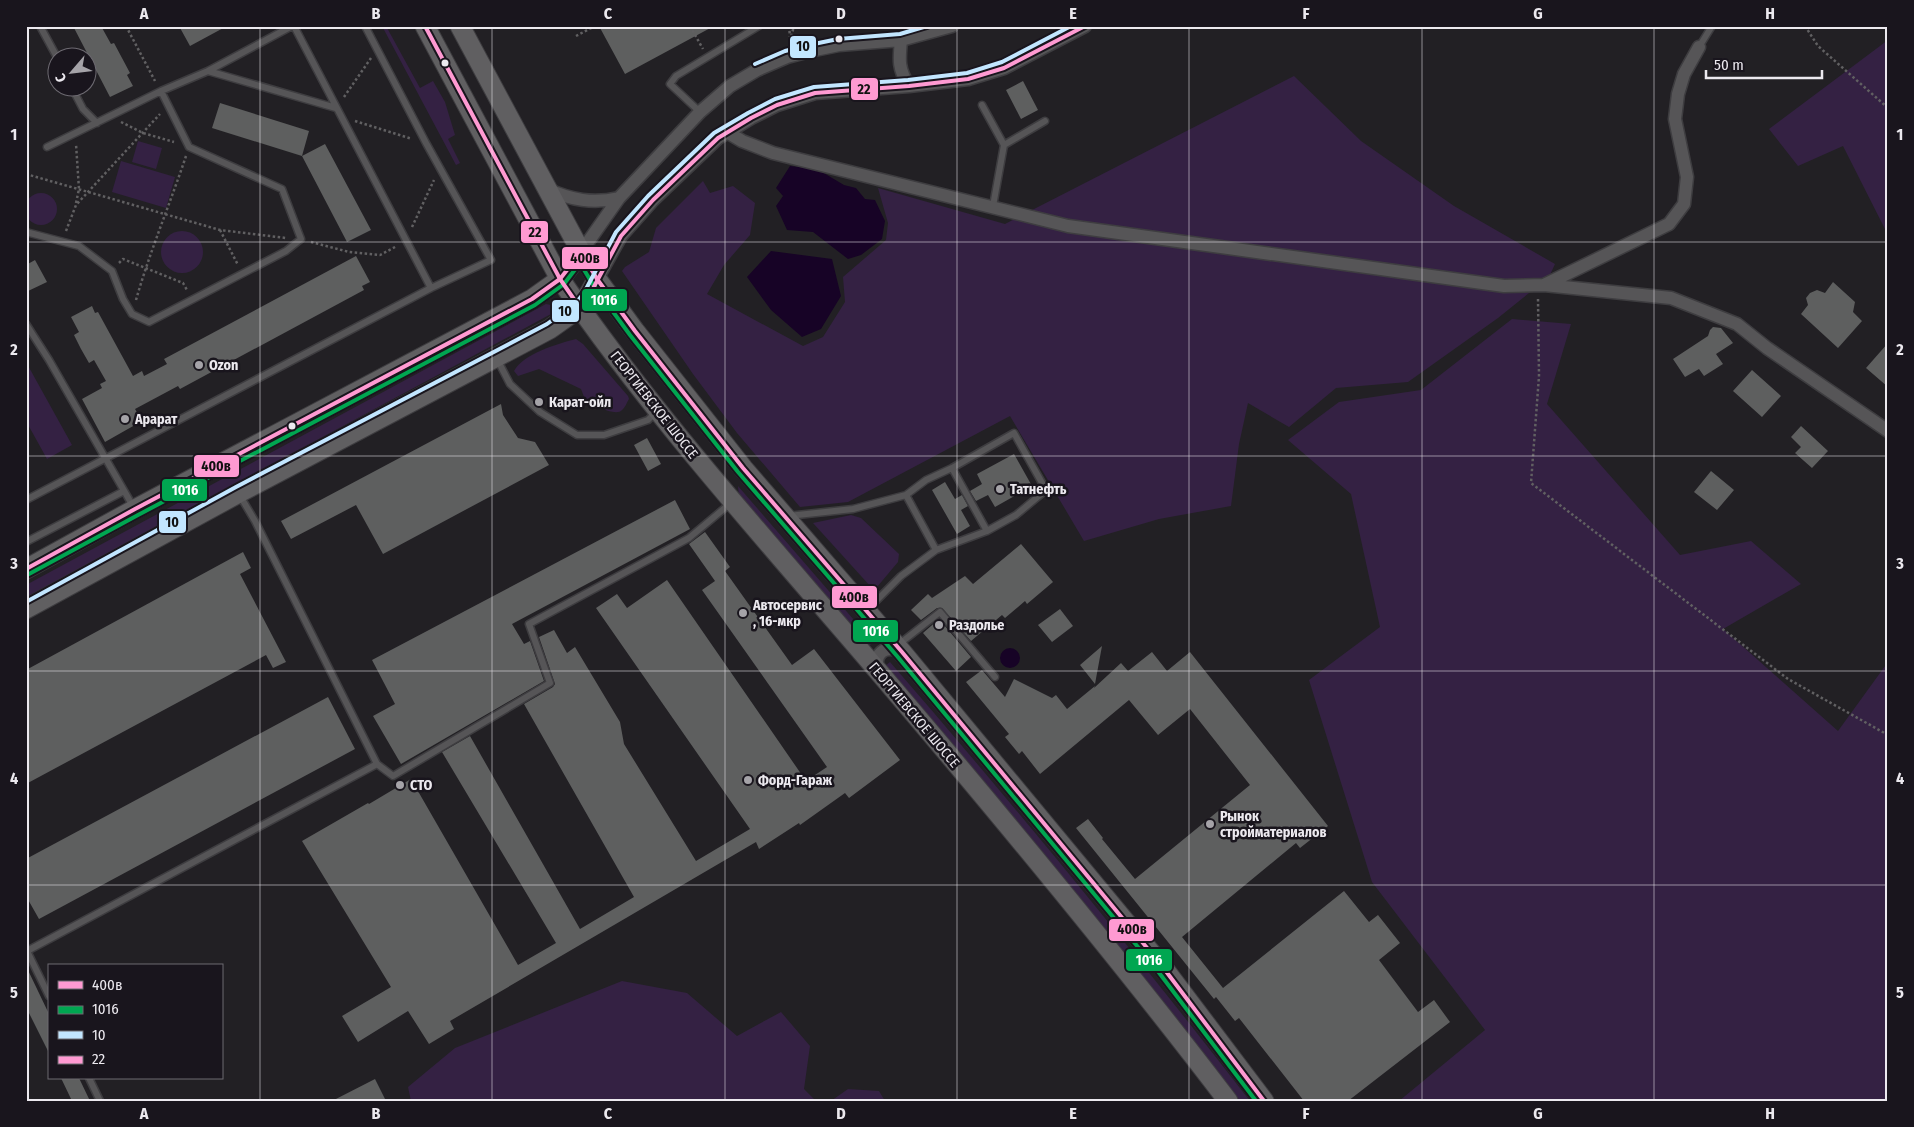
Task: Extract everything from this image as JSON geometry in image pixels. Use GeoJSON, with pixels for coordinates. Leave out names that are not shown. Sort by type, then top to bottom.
{"type":"FeatureCollection","features":[{"type":"Feature","properties":{"kind":"main road","name":"ГЕОРГИЕВСКОЕ ШОССЕ"},"geometry":{"type":"LineString","coordinates":[[425,26],[560,278],[580,308],[657,411],[880,673],[1142,988],[1228,1101]]}},
{"type":"Feature","properties":{"kind":"main road"},"geometry":{"type":"LineString","coordinates":[[460,26],[597,279],[716,433],[784,516],[900,649],[1162,966],[1264,1101]]}},
{"type":"Feature","properties":{"kind":"main road"},"geometry":{"type":"LineString","coordinates":[[26,569],[135,509],[532,299],[560,278],[581,252]]}},
{"type":"Feature","properties":{"kind":"main road"},"geometry":{"type":"LineString","coordinates":[[26,609],[239,493],[550,329],[580,308],[589,296],[597,279]]}},
{"type":"Feature","properties":{"kind":"street"},"geometry":{"type":"LineString","coordinates":[[581,252],[619,198],[700,112],[730,86],[757,70],[787,58],[839,45],[901,40],[952,26]]}},
{"type":"Feature","properties":{"kind":"street"},"geometry":{"type":"LineString","coordinates":[[597,279],[621,236],[653,200],[718,138],[751,118],[777,105],[815,93],[910,86],[968,79],[1004,68],[1085,26]]}},
{"type":"Feature","properties":{"kind":"street"},"geometry":{"type":"LineString","coordinates":[[901,40],[899,65],[902,75],[910,86]]}},
{"type":"Feature","properties":{"kind":"street"},"geometry":{"type":"LineString","coordinates":[[1541,285],[1669,224],[1684,204],[1687,177],[1675,119],[1678,94],[1684,74],[1698,47]]}},
{"type":"Feature","properties":{"kind":"street"},"geometry":{"type":"LineString","coordinates":[[727,132],[742,141],[773,152],[1068,226],[1504,286],[1541,285],[1671,298],[1737,324],[1767,348],[1888,431]]}},
{"type":"Feature","properties":{"kind":"street"},"geometry":{"type":"LineString","coordinates":[[547,189],[557,194],[586,201],[607,201],[619,198]]}},
{"type":"Feature","properties":{"kind":"street"},"geometry":{"type":"LineString","coordinates":[[880,673],[877,661],[883,650],[889,648],[900,649]]}},
{"type":"Feature","properties":{"kind":"lane"},"geometry":{"type":"LineString","coordinates":[[40,26],[52,48]]}},
{"type":"Feature","properties":{"kind":"lane"},"geometry":{"type":"LineString","coordinates":[[47,147],[108,116],[208,71],[293,26],[431,288]]}},
{"type":"Feature","properties":{"kind":"lane"},"geometry":{"type":"LineString","coordinates":[[26,500],[431,288],[490,260],[365,26]]}},
{"type":"Feature","properties":{"kind":"lane"},"geometry":{"type":"LineString","coordinates":[[700,112],[670,84],[676,76],[759,26]]}},
{"type":"Feature","properties":{"kind":"lane"},"geometry":{"type":"LineString","coordinates":[[1698,47],[1712,26]]}},
{"type":"Feature","properties":{"kind":"lane"},"geometry":{"type":"LineString","coordinates":[[208,71],[336,108]]}},
{"type":"Feature","properties":{"kind":"lane"},"geometry":{"type":"LineString","coordinates":[[26,232],[78,246],[112,271],[123,299],[132,314],[149,322],[286,251],[301,239],[282,189],[189,147],[161,91]]}},
{"type":"Feature","properties":{"kind":"lane"},"geometry":{"type":"LineString","coordinates":[[77,98],[83,109],[97,122]]}},
{"type":"Feature","properties":{"kind":"lane"},"geometry":{"type":"LineString","coordinates":[[982,105],[1004,145],[993,206]]}},
{"type":"Feature","properties":{"kind":"lane"},"geometry":{"type":"LineString","coordinates":[[1004,145],[1045,121]]}},
{"type":"Feature","properties":{"kind":"lane"},"geometry":{"type":"LineString","coordinates":[[26,324],[49,360],[135,509]]}},
{"type":"Feature","properties":{"kind":"lane"},"geometry":{"type":"LineString","coordinates":[[496,357],[510,384],[540,412],[577,435],[604,435],[648,420],[657,411]]}},
{"type":"Feature","properties":{"kind":"lane"},"geometry":{"type":"LineString","coordinates":[[784,516],[853,509],[906,494],[926,480],[952,468],[1014,433],[1046,490],[1016,515],[987,531],[936,550],[901,576],[866,611]]}},
{"type":"Feature","properties":{"kind":"lane"},"geometry":{"type":"LineString","coordinates":[[952,468],[987,531]]}},
{"type":"Feature","properties":{"kind":"lane"},"geometry":{"type":"LineString","coordinates":[[26,542],[124,491]]}},
{"type":"Feature","properties":{"kind":"lane"},"geometry":{"type":"LineString","coordinates":[[239,493],[255,521],[377,764],[393,776],[550,683],[529,624],[689,538],[732,501]]}},
{"type":"Feature","properties":{"kind":"lane"},"geometry":{"type":"LineString","coordinates":[[906,494],[936,550]]}},
{"type":"Feature","properties":{"kind":"lane"},"geometry":{"type":"LineString","coordinates":[[900,649],[940,612],[995,677]]}},
{"type":"Feature","properties":{"kind":"lane"},"geometry":{"type":"LineString","coordinates":[[48,994],[27,950],[377,764]]}},
{"type":"Feature","properties":{"kind":"lane"},"geometry":{"type":"LineString","coordinates":[[90,1080],[100,1101]]}},
{"type":"Feature","properties":{"kind":"path"},"geometry":{"type":"LineString","coordinates":[[126,26],[161,91]]}},
{"type":"Feature","properties":{"kind":"path"},"geometry":{"type":"LineString","coordinates":[[576,36],[595,26]]}},
{"type":"Feature","properties":{"kind":"path"},"geometry":{"type":"LineString","coordinates":[[690,26],[707,57]]}},
{"type":"Feature","properties":{"kind":"path"},"geometry":{"type":"LineString","coordinates":[[789,26],[790,41],[794,26]]}},
{"type":"Feature","properties":{"kind":"path"},"geometry":{"type":"LineString","coordinates":[[1805,26],[1818,46],[1888,108]]}},
{"type":"Feature","properties":{"kind":"path"},"geometry":{"type":"LineString","coordinates":[[336,108],[377,49]]}},
{"type":"Feature","properties":{"kind":"path"},"geometry":{"type":"LineString","coordinates":[[76,205],[167,106]]}},
{"type":"Feature","properties":{"kind":"path"},"geometry":{"type":"LineString","coordinates":[[108,116],[142,132],[189,147],[167,214],[146,268],[132,314]]}},
{"type":"Feature","properties":{"kind":"path"},"geometry":{"type":"LineString","coordinates":[[340,116],[426,143]]}},
{"type":"Feature","properties":{"kind":"path"},"geometry":{"type":"LineString","coordinates":[[62,242],[76,205],[79,189],[76,133]]}},
{"type":"Feature","properties":{"kind":"path"},"geometry":{"type":"LineString","coordinates":[[26,174],[220,230],[301,239],[349,252],[380,256],[406,242],[440,168]]}},
{"type":"Feature","properties":{"kind":"path"},"geometry":{"type":"LineString","coordinates":[[220,230],[243,274]]}},
{"type":"Feature","properties":{"kind":"path"},"geometry":{"type":"LineString","coordinates":[[112,271],[123,259],[184,282],[193,300]]}},
{"type":"Feature","properties":{"kind":"path"},"geometry":{"type":"LineString","coordinates":[[1541,285],[1539,376],[1531,483],[1788,679],[1888,735]]}},
{"type":"Feature","properties":{"kind":"shaded area"},"geometry":{"type":"Polygon","coordinates":[[[382,26],[386,26],[420,88],[433,81],[445,102],[455,135],[448,139],[460,163],[456,165],[382,26]]]}},
{"type":"Feature","properties":{"kind":"shaded area"},"geometry":{"type":"Polygon","coordinates":[[[1888,40],[1888,235],[1843,146],[1798,166],[1769,129],[1888,40]]]}},
{"type":"Feature","properties":{"kind":"shaded area"},"geometry":{"type":"Polygon","coordinates":[[[1294,76],[1361,141],[1454,206],[1555,264],[1549,277],[1498,318],[1408,382],[1336,388],[1289,427],[1248,403],[1239,444],[1231,506],[1159,519],[1084,541],[1010,416],[848,502],[800,507],[737,433],[693,374],[622,271],[625,267],[649,252],[656,228],[703,181],[710,193],[733,186],[755,203],[750,235],[724,265],[707,294],[803,346],[823,337],[845,302],[843,277],[886,240],[888,223],[878,188],[1005,224],[1294,76]]]}},
{"type":"Feature","properties":{"kind":"shaded area"},"geometry":{"type":"Polygon","coordinates":[[[138,141],[162,148],[156,169],[132,162],[138,141]]]}},
{"type":"Feature","properties":{"kind":"shaded area"},"geometry":{"type":"Polygon","coordinates":[[[121,161],[175,177],[166,208],[112,192],[121,161]]]}},
{"type":"Feature","properties":{"kind":"shaded area"},"geometry":{"type":"Polygon","coordinates":[[[790,166],[817,169],[844,185],[856,188],[865,199],[875,200],[885,221],[882,239],[861,255],[848,259],[813,232],[787,230],[776,206],[783,196],[776,188],[790,166]]]}},
{"type":"Feature","properties":{"kind":"shaded area"},"geometry":{"type":"Polygon","coordinates":[[[41,193],[53,197],[57,209],[53,221],[41,225],[29,221],[25,209],[29,197],[41,193]]]}},
{"type":"Feature","properties":{"kind":"shaded area"},"geometry":{"type":"Polygon","coordinates":[[[182,231],[197,237],[203,252],[197,267],[182,273],[167,267],[161,252],[167,237],[182,231]]]}},
{"type":"Feature","properties":{"kind":"shaded area"},"geometry":{"type":"Polygon","coordinates":[[[771,251],[832,259],[841,296],[821,329],[802,337],[771,310],[747,277],[771,251]]]}},
{"type":"Feature","properties":{"kind":"shaded area"},"geometry":{"type":"Polygon","coordinates":[[[546,304],[551,305],[553,309],[551,314],[26,597],[26,585],[546,304]]]}},
{"type":"Feature","properties":{"kind":"shaded area"},"geometry":{"type":"Polygon","coordinates":[[[1512,319],[1571,324],[1547,404],[1680,555],[1751,541],[1801,584],[1723,629],[1838,731],[1888,662],[1888,1101],[1399,1101],[1485,1030],[1372,882],[1309,680],[1380,627],[1351,494],[1288,440],[1339,402],[1421,390],[1512,319]]]}},
{"type":"Feature","properties":{"kind":"shaded area"},"geometry":{"type":"Polygon","coordinates":[[[576,339],[583,344],[628,396],[629,399],[619,412],[599,408],[586,402],[581,389],[539,369],[518,376],[514,371],[518,365],[533,355],[550,347],[576,339]]]}},
{"type":"Feature","properties":{"kind":"shaded area"},"geometry":{"type":"Polygon","coordinates":[[[26,362],[72,445],[47,459],[26,421],[26,362]]]}},
{"type":"Feature","properties":{"kind":"shaded area"},"geometry":{"type":"Polygon","coordinates":[[[738,486],[873,642],[868,647],[739,498],[738,486]]]}},
{"type":"Feature","properties":{"kind":"shaded area"},"geometry":{"type":"Polygon","coordinates":[[[851,515],[861,518],[899,554],[898,562],[877,587],[871,587],[813,523],[851,515]]]}},
{"type":"Feature","properties":{"kind":"shaded area"},"geometry":{"type":"Polygon","coordinates":[[[1010,648],[1017,651],[1020,658],[1017,665],[1010,668],[1003,665],[1000,658],[1003,651],[1010,648]]]}},
{"type":"Feature","properties":{"kind":"shaded area"},"geometry":{"type":"Polygon","coordinates":[[[890,662],[1073,879],[1250,1101],[1240,1101],[1066,881],[885,666],[890,662]]]}},
{"type":"Feature","properties":{"kind":"shaded area"},"geometry":{"type":"Polygon","coordinates":[[[622,981],[687,993],[737,1036],[781,1012],[810,1046],[804,1089],[816,1101],[411,1101],[408,1087],[455,1048],[622,981]]]}},
{"type":"Feature","properties":{"kind":"shaded area"},"geometry":{"type":"Polygon","coordinates":[[[848,1089],[879,1091],[885,1101],[831,1101],[848,1089]]]}},
{"type":"Feature","properties":{"kind":"building"},"geometry":{"type":"Polygon","coordinates":[[[73,26],[101,26],[111,44],[114,43],[130,73],[127,75],[133,86],[110,97],[98,74],[98,48],[84,48],[73,26]]]}},
{"type":"Feature","properties":{"kind":"building"},"geometry":{"type":"Polygon","coordinates":[[[179,26],[227,26],[190,46],[179,26]]]}},
{"type":"Feature","properties":{"kind":"building"},"geometry":{"type":"Polygon","coordinates":[[[599,26],[714,26],[625,74],[599,26]]]}},
{"type":"Feature","properties":{"kind":"building"},"geometry":{"type":"Polygon","coordinates":[[[1023,81],[1038,110],[1021,119],[1006,90],[1023,81]]]}},
{"type":"Feature","properties":{"kind":"building"},"geometry":{"type":"Polygon","coordinates":[[[220,103],[309,131],[302,156],[212,128],[220,103]]]}},
{"type":"Feature","properties":{"kind":"building"},"geometry":{"type":"Polygon","coordinates":[[[325,144],[371,230],[347,242],[302,156],[325,144]]]}},
{"type":"Feature","properties":{"kind":"building"},"geometry":{"type":"Polygon","coordinates":[[[356,256],[370,282],[362,286],[364,290],[180,389],[178,386],[135,409],[142,421],[105,442],[82,399],[102,388],[100,384],[106,381],[94,360],[89,363],[81,349],[74,335],[79,332],[71,317],[92,306],[95,313],[98,312],[133,376],[142,371],[144,376],[167,364],[164,359],[356,256]]]}},
{"type":"Feature","properties":{"kind":"building"},"geometry":{"type":"Polygon","coordinates":[[[35,260],[47,282],[26,292],[26,265],[35,260]]]}},
{"type":"Feature","properties":{"kind":"building"},"geometry":{"type":"Polygon","coordinates":[[[1833,282],[1855,302],[1853,312],[1862,321],[1838,348],[1801,314],[1808,305],[1806,298],[1810,293],[1817,290],[1825,293],[1833,282]]]}},
{"type":"Feature","properties":{"kind":"building"},"geometry":{"type":"Polygon","coordinates":[[[1713,327],[1721,328],[1733,343],[1716,354],[1723,364],[1704,376],[1699,369],[1685,377],[1673,359],[1708,336],[1713,327]]]}},
{"type":"Feature","properties":{"kind":"building"},"geometry":{"type":"Polygon","coordinates":[[[1888,343],[1888,387],[1866,368],[1888,343]]]}},
{"type":"Feature","properties":{"kind":"building"},"geometry":{"type":"Polygon","coordinates":[[[1752,370],[1781,396],[1762,417],[1733,391],[1752,370]]]}},
{"type":"Feature","properties":{"kind":"building"},"geometry":{"type":"Polygon","coordinates":[[[501,404],[503,415],[518,438],[535,442],[549,465],[383,554],[356,505],[291,539],[281,521],[501,404]]]}},
{"type":"Feature","properties":{"kind":"building"},"geometry":{"type":"Polygon","coordinates":[[[1801,426],[1828,451],[1812,468],[1795,453],[1801,447],[1791,437],[1801,426]]]}},
{"type":"Feature","properties":{"kind":"building"},"geometry":{"type":"Polygon","coordinates":[[[647,438],[661,464],[648,471],[634,445],[647,438]]]}},
{"type":"Feature","properties":{"kind":"building"},"geometry":{"type":"Polygon","coordinates":[[[1014,454],[1032,486],[995,507],[988,495],[976,501],[970,491],[982,484],[977,474],[1014,454]]]}},
{"type":"Feature","properties":{"kind":"building"},"geometry":{"type":"Polygon","coordinates":[[[1711,471],[1734,490],[1717,510],[1694,492],[1711,471]]]}},
{"type":"Feature","properties":{"kind":"building"},"geometry":{"type":"Polygon","coordinates":[[[945,482],[955,499],[962,495],[968,506],[961,510],[970,526],[957,534],[932,490],[945,482]]]}},
{"type":"Feature","properties":{"kind":"building"},"geometry":{"type":"Polygon","coordinates":[[[675,500],[690,529],[512,624],[524,644],[530,641],[544,681],[401,764],[373,716],[395,704],[372,660],[675,500]]]}},
{"type":"Feature","properties":{"kind":"building"},"geometry":{"type":"Polygon","coordinates":[[[705,532],[730,567],[725,571],[792,665],[814,649],[900,760],[849,798],[845,793],[800,825],[799,823],[759,849],[756,842],[450,1021],[454,1029],[429,1044],[408,1011],[358,1042],[342,1016],[391,987],[302,841],[411,779],[518,965],[556,943],[442,752],[470,736],[580,929],[634,897],[524,704],[555,684],[539,637],[554,630],[567,653],[575,647],[620,722],[624,744],[696,861],[750,829],[596,608],[617,594],[627,608],[667,580],[806,781],[827,767],[702,590],[715,581],[689,544],[705,532]]]}},
{"type":"Feature","properties":{"kind":"building"},"geometry":{"type":"Polygon","coordinates":[[[1021,544],[1053,582],[1027,604],[1025,601],[1005,618],[1002,615],[971,641],[942,608],[937,608],[921,620],[911,610],[928,594],[932,598],[965,576],[973,584],[1021,544]]]}},
{"type":"Feature","properties":{"kind":"building"},"geometry":{"type":"Polygon","coordinates":[[[243,552],[251,568],[240,574],[286,662],[273,668],[266,655],[26,784],[26,670],[243,552]]]}},
{"type":"Feature","properties":{"kind":"building"},"geometry":{"type":"Polygon","coordinates":[[[1060,609],[1073,626],[1052,642],[1038,625],[1060,609]]]}},
{"type":"Feature","properties":{"kind":"building"},"geometry":{"type":"Polygon","coordinates":[[[939,619],[971,657],[956,671],[923,633],[939,619]]]}},
{"type":"Feature","properties":{"kind":"building"},"geometry":{"type":"Polygon","coordinates":[[[1102,646],[1095,684],[1080,665],[1102,646]]]}},
{"type":"Feature","properties":{"kind":"building"},"geometry":{"type":"Polygon","coordinates":[[[1152,652],[1167,671],[1190,652],[1328,826],[1300,848],[1296,843],[1182,937],[1223,988],[1344,891],[1369,922],[1378,915],[1400,943],[1379,960],[1418,1012],[1434,1000],[1450,1022],[1348,1101],[1304,1101],[1239,1018],[1235,1021],[1216,997],[1214,999],[1076,828],[1088,819],[1135,879],[1250,785],[1190,709],[1158,735],[1129,700],[1040,774],[1022,751],[1019,754],[1005,737],[1009,734],[966,682],[982,670],[1005,697],[1014,679],[1052,698],[1056,695],[1067,709],[1095,686],[1094,688],[1121,663],[1128,671],[1152,652]]]}},
{"type":"Feature","properties":{"kind":"building"},"geometry":{"type":"Polygon","coordinates":[[[328,697],[355,749],[39,919],[26,896],[26,859],[328,697]]]}},
{"type":"Feature","properties":{"kind":"building"},"geometry":{"type":"Polygon","coordinates":[[[26,966],[48,1012],[48,1051],[26,1007],[26,966]]]}},
{"type":"Feature","properties":{"kind":"building"},"geometry":{"type":"Polygon","coordinates":[[[375,1079],[386,1101],[332,1101],[375,1079]]]}},
{"type":"Feature","properties":{"kind":"building"},"geometry":{"type":"Polygon","coordinates":[[[62,1080],[80,1080],[90,1101],[72,1101],[62,1080]]]}},
{"type":"Feature","properties":{"kind":"transit line","name":"22"},"geometry":{"type":"LineString","coordinates":[[425,26],[560,279],[580,308],[589,296],[621,236],[653,200],[718,138],[751,118],[777,105],[815,93],[909,86],[968,79],[1004,68],[1085,26]]}},
{"type":"Feature","properties":{"kind":"transit line","name":"10"},"geometry":{"type":"LineString","coordinates":[[755,64],[785,51],[809,45],[838,39],[900,34],[927,26]]}},
{"type":"Feature","properties":{"kind":"transit line","name":"10"},"geometry":{"type":"LineString","coordinates":[[26,602],[236,487],[547,324],[576,303],[584,293],[616,232],[648,196],[714,133],[748,113],[775,99],[814,87],[908,80],[967,73],[1002,62],[1071,26]]}},
{"type":"Feature","properties":{"kind":"transit line","name":"400в"},"geometry":{"type":"LineString","coordinates":[[26,569],[135,509],[532,299],[560,279],[581,252],[597,279],[635,331],[743,468],[902,652],[1162,966],[1264,1101]]}},
{"type":"Feature","properties":{"kind":"transit line","name":"1016"},"geometry":{"type":"LineString","coordinates":[[29,574],[535,305],[564,284],[580,263],[592,283],[630,335],[738,472],[897,656],[1157,970],[1256,1101]]}},
{"type":"Feature","properties":{"kind":"place","name":"Ozon"},"geometry":{"type":"Point","coordinates":[199,365]}},
{"type":"Feature","properties":{"kind":"place","name":"Карат-ойл"},"geometry":{"type":"Point","coordinates":[539,402]}},
{"type":"Feature","properties":{"kind":"place","name":"Арарат"},"geometry":{"type":"Point","coordinates":[125,419]}},
{"type":"Feature","properties":{"kind":"place","name":"Татнефть"},"geometry":{"type":"Point","coordinates":[1000,489]}},
{"type":"Feature","properties":{"kind":"place","name":"Автосервис , 16-мкр"},"geometry":{"type":"Point","coordinates":[743,613]}},
{"type":"Feature","properties":{"kind":"place","name":"Раздолье"},"geometry":{"type":"Point","coordinates":[939,625]}},
{"type":"Feature","properties":{"kind":"place","name":"Форд-Гараж"},"geometry":{"type":"Point","coordinates":[748,780]}},
{"type":"Feature","properties":{"kind":"place","name":"СТО"},"geometry":{"type":"Point","coordinates":[400,785]}},
{"type":"Feature","properties":{"kind":"place","name":"Рынок стройматериалов"},"geometry":{"type":"Point","coordinates":[1210,824]}}]}
